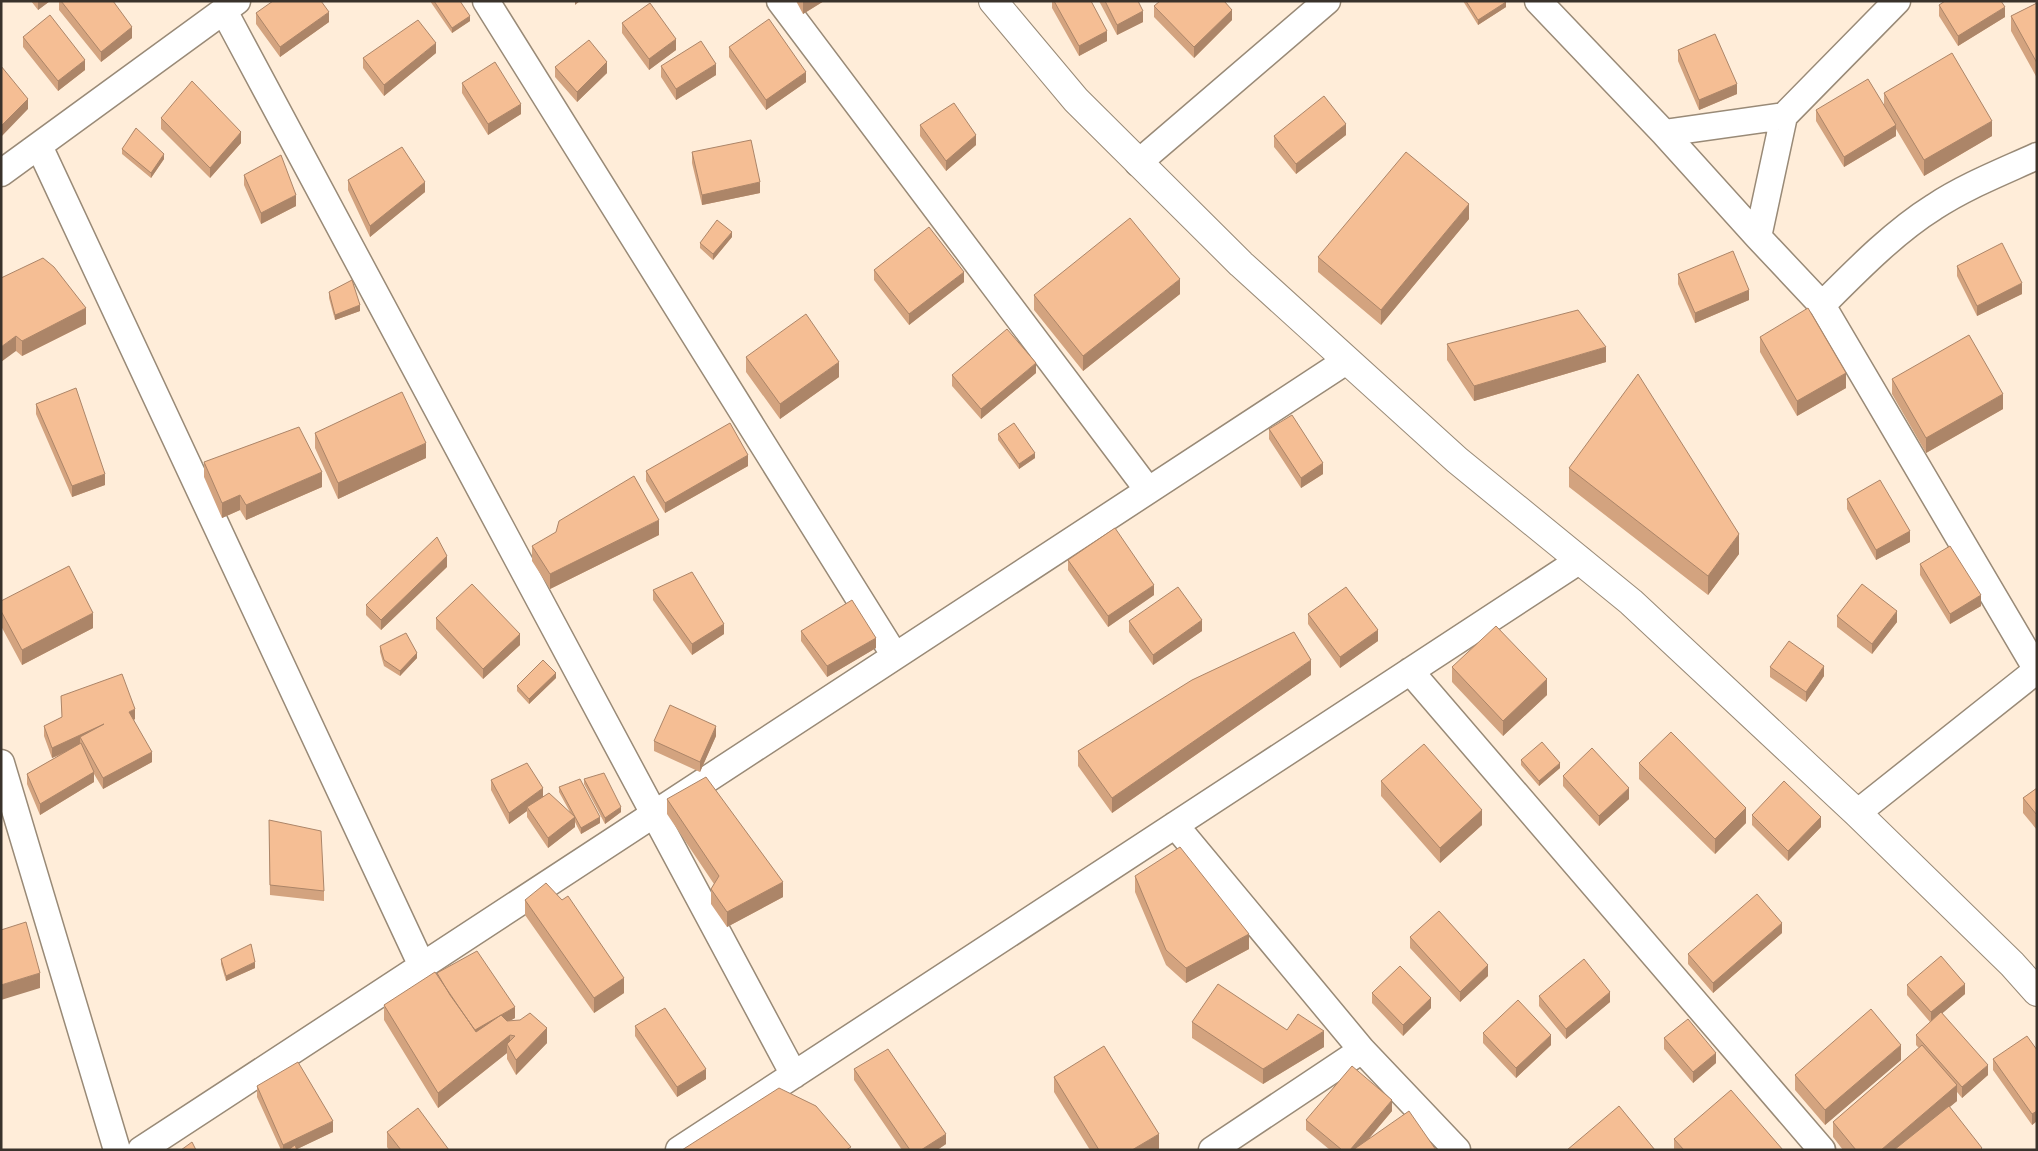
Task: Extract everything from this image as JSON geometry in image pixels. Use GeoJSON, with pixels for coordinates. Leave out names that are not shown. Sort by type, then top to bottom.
{"type":"FeatureCollection","features":[{"type":"Feature","properties":{"kind":"main road"},"geometry":{"type":"LineString","coordinates":[[994,1],[1076,100],[1138,164],[1241,264],[1457,460],[1631,602],[1857,813],[2012,964],[2037,992]]}},
{"type":"Feature","properties":{"kind":"street"},"geometry":{"type":"LineString","coordinates":[[486,1],[895,656]]}},
{"type":"Feature","properties":{"kind":"street"},"geometry":{"type":"LineString","coordinates":[[780,1],[1148,490]]}},
{"type":"Feature","properties":{"kind":"street"},"geometry":{"type":"LineString","coordinates":[[1138,164],[1327,1]]}},
{"type":"Feature","properties":{"kind":"street"},"geometry":{"type":"LineString","coordinates":[[1538,1],[1664,133],[1758,238],[1822,304],[2037,670],[1857,813]]}},
{"type":"Feature","properties":{"kind":"street"},"geometry":{"type":"LineString","coordinates":[[1758,238],[1784,116],[1897,1]]}},
{"type":"Feature","properties":{"kind":"street"},"geometry":{"type":"LineString","coordinates":[[1,173],[230,6],[654,814],[794,1075]]}},
{"type":"Feature","properties":{"kind":"street"},"geometry":{"type":"LineString","coordinates":[[1664,133],[1784,116]]}},
{"type":"Feature","properties":{"kind":"street"},"geometry":{"type":"LineString","coordinates":[[39,146],[422,966]]}},
{"type":"Feature","properties":{"kind":"street"},"geometry":{"type":"LineString","coordinates":[[1822,304],[1874,254],[1932,208],[1966,189],[2037,156]]}},
{"type":"Feature","properties":{"kind":"street"},"geometry":{"type":"LineString","coordinates":[[141,1150],[1346,361]]}},
{"type":"Feature","properties":{"kind":"street"},"geometry":{"type":"LineString","coordinates":[[679,1150],[1580,560]]}},
{"type":"Feature","properties":{"kind":"street"},"geometry":{"type":"LineString","coordinates":[[1410,671],[1822,1150]]}},
{"type":"Feature","properties":{"kind":"street"},"geometry":{"type":"LineString","coordinates":[[1,763],[117,1150]]}},
{"type":"Feature","properties":{"kind":"street"},"geometry":{"type":"LineString","coordinates":[[1175,825],[1362,1050],[1457,1150]]}},
{"type":"Feature","properties":{"kind":"street"},"geometry":{"type":"LineString","coordinates":[[1212,1150],[1362,1050]]}},
{"type":"Feature","properties":{"kind":"building"},"geometry":{"type":"Polygon","coordinates":[[[61,1],[113,1],[132,27],[101,52],[61,1]]]}},
{"type":"Feature","properties":{"kind":"building"},"geometry":{"type":"Polygon","coordinates":[[[273,1],[321,1],[329,12],[280,47],[256,13],[273,1]]]}},
{"type":"Feature","properties":{"kind":"building"},"geometry":{"type":"Polygon","coordinates":[[[434,1],[460,1],[470,16],[452,28],[434,1]]]}},
{"type":"Feature","properties":{"kind":"building"},"geometry":{"type":"Polygon","coordinates":[[[1054,1],[1091,1],[1107,31],[1079,46],[1054,1]]]}},
{"type":"Feature","properties":{"kind":"building"},"geometry":{"type":"Polygon","coordinates":[[[1105,1],[1138,1],[1143,11],[1117,25],[1105,1]]]}},
{"type":"Feature","properties":{"kind":"building"},"geometry":{"type":"Polygon","coordinates":[[[1160,1],[1224,1],[1232,10],[1194,47],[1154,6],[1160,1]]]}},
{"type":"Feature","properties":{"kind":"building"},"geometry":{"type":"Polygon","coordinates":[[[1466,1],[1506,1],[1506,2],[1478,20],[1466,1]]]}},
{"type":"Feature","properties":{"kind":"building"},"geometry":{"type":"Polygon","coordinates":[[[1945,1],[2001,1],[2005,7],[1958,36],[1939,5],[1945,1]]]}},
{"type":"Feature","properties":{"kind":"building"},"geometry":{"type":"Polygon","coordinates":[[[650,3],[676,39],[649,59],[622,23],[650,3]]]}},
{"type":"Feature","properties":{"kind":"building"},"geometry":{"type":"Polygon","coordinates":[[[2037,3],[2037,63],[2011,16],[2037,3]]]}},
{"type":"Feature","properties":{"kind":"building"},"geometry":{"type":"Polygon","coordinates":[[[50,15],[85,60],[58,81],[23,37],[50,15]]]}},
{"type":"Feature","properties":{"kind":"building"},"geometry":{"type":"Polygon","coordinates":[[[769,19],[806,72],[766,100],[729,47],[769,19]]]}},
{"type":"Feature","properties":{"kind":"building"},"geometry":{"type":"Polygon","coordinates":[[[418,20],[436,43],[384,85],[363,58],[418,20]]]}},
{"type":"Feature","properties":{"kind":"building"},"geometry":{"type":"Polygon","coordinates":[[[1715,34],[1737,84],[1699,100],[1678,50],[1715,34]]]}},
{"type":"Feature","properties":{"kind":"building"},"geometry":{"type":"Polygon","coordinates":[[[589,40],[607,62],[577,92],[555,67],[589,40]]]}},
{"type":"Feature","properties":{"kind":"building"},"geometry":{"type":"Polygon","coordinates":[[[701,41],[716,64],[676,89],[661,66],[701,41]]]}},
{"type":"Feature","properties":{"kind":"building"},"geometry":{"type":"Polygon","coordinates":[[[1952,53],[1992,121],[1924,160],[1884,93],[1952,53]]]}},
{"type":"Feature","properties":{"kind":"building"},"geometry":{"type":"Polygon","coordinates":[[[495,62],[521,104],[488,124],[462,83],[495,62]]]}},
{"type":"Feature","properties":{"kind":"building"},"geometry":{"type":"Polygon","coordinates":[[[1,66],[28,99],[1,126],[1,66]]]}},
{"type":"Feature","properties":{"kind":"building"},"geometry":{"type":"Polygon","coordinates":[[[1868,79],[1896,125],[1844,157],[1816,110],[1868,79]]]}},
{"type":"Feature","properties":{"kind":"building"},"geometry":{"type":"Polygon","coordinates":[[[192,81],[241,132],[210,168],[161,118],[192,81]]]}},
{"type":"Feature","properties":{"kind":"building"},"geometry":{"type":"Polygon","coordinates":[[[1324,96],[1346,124],[1296,164],[1274,136],[1324,96]]]}},
{"type":"Feature","properties":{"kind":"building"},"geometry":{"type":"Polygon","coordinates":[[[954,103],[976,135],[946,161],[920,125],[954,103]]]}},
{"type":"Feature","properties":{"kind":"building"},"geometry":{"type":"Polygon","coordinates":[[[136,128],[164,154],[151,173],[122,149],[136,128]]]}},
{"type":"Feature","properties":{"kind":"building"},"geometry":{"type":"Polygon","coordinates":[[[751,140],[760,182],[702,195],[692,152],[751,140]]]}},
{"type":"Feature","properties":{"kind":"building"},"geometry":{"type":"Polygon","coordinates":[[[402,147],[425,182],[370,226],[348,180],[402,147]]]}},
{"type":"Feature","properties":{"kind":"building"},"geometry":{"type":"Polygon","coordinates":[[[1406,152],[1469,204],[1381,310],[1318,257],[1406,152]]]}},
{"type":"Feature","properties":{"kind":"building"},"geometry":{"type":"Polygon","coordinates":[[[281,155],[296,195],[261,213],[244,175],[281,155]]]}},
{"type":"Feature","properties":{"kind":"building"},"geometry":{"type":"Polygon","coordinates":[[[1130,218],[1180,279],[1083,356],[1034,295],[1130,218]]]}},
{"type":"Feature","properties":{"kind":"building"},"geometry":{"type":"Polygon","coordinates":[[[717,220],[732,232],[713,254],[700,243],[717,220]]]}},
{"type":"Feature","properties":{"kind":"building"},"geometry":{"type":"Polygon","coordinates":[[[929,227],[964,272],[909,314],[874,270],[929,227]]]}},
{"type":"Feature","properties":{"kind":"building"},"geometry":{"type":"Polygon","coordinates":[[[2002,243],[2022,283],[1977,306],[1957,266],[2002,243]]]}},
{"type":"Feature","properties":{"kind":"building"},"geometry":{"type":"Polygon","coordinates":[[[1733,251],[1749,290],[1695,313],[1678,274],[1733,251]]]}},
{"type":"Feature","properties":{"kind":"building"},"geometry":{"type":"Polygon","coordinates":[[[43,258],[54,267],[86,308],[22,341],[16,336],[1,347],[1,278],[43,258]]]}},
{"type":"Feature","properties":{"kind":"building"},"geometry":{"type":"Polygon","coordinates":[[[352,280],[360,305],[335,315],[329,292],[352,280]]]}},
{"type":"Feature","properties":{"kind":"building"},"geometry":{"type":"Polygon","coordinates":[[[1808,308],[1846,373],[1797,401],[1760,337],[1808,308]]]}},
{"type":"Feature","properties":{"kind":"building"},"geometry":{"type":"Polygon","coordinates":[[[1578,310],[1606,347],[1474,386],[1447,344],[1578,310]]]}},
{"type":"Feature","properties":{"kind":"building"},"geometry":{"type":"Polygon","coordinates":[[[806,314],[839,362],[780,404],[746,357],[806,314]]]}},
{"type":"Feature","properties":{"kind":"building"},"geometry":{"type":"Polygon","coordinates":[[[1007,329],[1036,363],[981,409],[952,375],[1007,329]]]}},
{"type":"Feature","properties":{"kind":"building"},"geometry":{"type":"Polygon","coordinates":[[[1969,335],[2003,394],[1926,438],[1892,379],[1969,335]]]}},
{"type":"Feature","properties":{"kind":"building"},"geometry":{"type":"Polygon","coordinates":[[[1638,374],[1739,534],[1708,576],[1569,468],[1638,374]]]}},
{"type":"Feature","properties":{"kind":"building"},"geometry":{"type":"Polygon","coordinates":[[[76,388],[105,474],[72,486],[36,404],[76,388]]]}},
{"type":"Feature","properties":{"kind":"building"},"geometry":{"type":"Polygon","coordinates":[[[402,392],[426,443],[338,483],[315,433],[402,392]]]}},
{"type":"Feature","properties":{"kind":"building"},"geometry":{"type":"Polygon","coordinates":[[[1292,415],[1323,463],[1301,478],[1269,429],[1292,415]]]}},
{"type":"Feature","properties":{"kind":"building"},"geometry":{"type":"Polygon","coordinates":[[[730,423],[748,455],[665,503],[646,471],[730,423]]]}},
{"type":"Feature","properties":{"kind":"building"},"geometry":{"type":"Polygon","coordinates":[[[1014,423],[1035,453],[1019,464],[998,434],[1014,423]]]}},
{"type":"Feature","properties":{"kind":"building"},"geometry":{"type":"Polygon","coordinates":[[[299,427],[322,472],[246,505],[240,495],[222,503],[204,462],[299,427]]]}},
{"type":"Feature","properties":{"kind":"building"},"geometry":{"type":"Polygon","coordinates":[[[634,476],[659,520],[550,574],[532,546],[556,532],[559,521],[634,476]]]}},
{"type":"Feature","properties":{"kind":"building"},"geometry":{"type":"Polygon","coordinates":[[[1880,480],[1910,531],[1876,550],[1847,499],[1880,480]]]}},
{"type":"Feature","properties":{"kind":"building"},"geometry":{"type":"Polygon","coordinates":[[[1115,528],[1154,585],[1108,616],[1068,560],[1115,528]]]}},
{"type":"Feature","properties":{"kind":"building"},"geometry":{"type":"Polygon","coordinates":[[[437,537],[447,556],[381,620],[366,605],[437,537]]]}},
{"type":"Feature","properties":{"kind":"building"},"geometry":{"type":"Polygon","coordinates":[[[1950,546],[1981,595],[1950,614],[1920,564],[1950,546]]]}},
{"type":"Feature","properties":{"kind":"building"},"geometry":{"type":"Polygon","coordinates":[[[69,566],[93,613],[22,650],[1,611],[1,601],[69,566]]]}},
{"type":"Feature","properties":{"kind":"building"},"geometry":{"type":"Polygon","coordinates":[[[692,572],[724,624],[692,644],[653,590],[692,572]]]}},
{"type":"Feature","properties":{"kind":"building"},"geometry":{"type":"Polygon","coordinates":[[[472,584],[520,634],[483,669],[436,618],[472,584]]]}},
{"type":"Feature","properties":{"kind":"building"},"geometry":{"type":"Polygon","coordinates":[[[1862,584],[1897,611],[1872,644],[1837,616],[1862,584]]]}},
{"type":"Feature","properties":{"kind":"building"},"geometry":{"type":"Polygon","coordinates":[[[1178,587],[1202,620],[1153,655],[1129,621],[1178,587]]]}},
{"type":"Feature","properties":{"kind":"building"},"geometry":{"type":"Polygon","coordinates":[[[1346,587],[1378,630],[1340,657],[1308,614],[1346,587]]]}},
{"type":"Feature","properties":{"kind":"building"},"geometry":{"type":"Polygon","coordinates":[[[852,600],[876,638],[827,666],[801,631],[852,600]]]}},
{"type":"Feature","properties":{"kind":"building"},"geometry":{"type":"Polygon","coordinates":[[[1496,626],[1547,679],[1503,721],[1452,667],[1496,626]]]}},
{"type":"Feature","properties":{"kind":"building"},"geometry":{"type":"Polygon","coordinates":[[[1294,632],[1311,660],[1112,798],[1078,751],[1192,680],[1294,632]]]}},
{"type":"Feature","properties":{"kind":"building"},"geometry":{"type":"Polygon","coordinates":[[[406,633],[417,653],[400,671],[384,660],[380,646],[406,633]]]}},
{"type":"Feature","properties":{"kind":"building"},"geometry":{"type":"Polygon","coordinates":[[[1789,641],[1824,666],[1806,692],[1770,667],[1789,641]]]}},
{"type":"Feature","properties":{"kind":"building"},"geometry":{"type":"Polygon","coordinates":[[[543,660],[556,673],[529,699],[517,686],[543,660]]]}},
{"type":"Feature","properties":{"kind":"building"},"geometry":{"type":"Polygon","coordinates":[[[122,674],[135,709],[129,712],[152,752],[103,778],[80,737],[104,724],[52,748],[44,726],[62,717],[61,696],[122,674]]]}},
{"type":"Feature","properties":{"kind":"building"},"geometry":{"type":"Polygon","coordinates":[[[670,705],[716,726],[700,762],[654,741],[670,705]]]}},
{"type":"Feature","properties":{"kind":"building"},"geometry":{"type":"Polygon","coordinates":[[[1671,732],[1746,808],[1715,839],[1639,763],[1671,732]]]}},
{"type":"Feature","properties":{"kind":"building"},"geometry":{"type":"Polygon","coordinates":[[[1542,742],[1560,763],[1539,781],[1521,760],[1542,742]]]}},
{"type":"Feature","properties":{"kind":"building"},"geometry":{"type":"Polygon","coordinates":[[[81,743],[94,772],[40,804],[27,774],[81,743]]]}},
{"type":"Feature","properties":{"kind":"building"},"geometry":{"type":"Polygon","coordinates":[[[1424,744],[1482,810],[1440,848],[1381,781],[1424,744]]]}},
{"type":"Feature","properties":{"kind":"building"},"geometry":{"type":"Polygon","coordinates":[[[1592,748],[1629,788],[1599,816],[1563,776],[1592,748]]]}},
{"type":"Feature","properties":{"kind":"building"},"geometry":{"type":"Polygon","coordinates":[[[527,763],[543,788],[509,813],[491,780],[527,763]]]}},
{"type":"Feature","properties":{"kind":"building"},"geometry":{"type":"Polygon","coordinates":[[[604,773],[621,807],[605,818],[584,779],[604,773]]]}},
{"type":"Feature","properties":{"kind":"building"},"geometry":{"type":"Polygon","coordinates":[[[706,777],[783,882],[727,912],[711,889],[719,876],[667,799],[706,777]]]}},
{"type":"Feature","properties":{"kind":"building"},"geometry":{"type":"Polygon","coordinates":[[[580,779],[600,817],[581,828],[559,787],[580,779]]]}},
{"type":"Feature","properties":{"kind":"building"},"geometry":{"type":"Polygon","coordinates":[[[1784,781],[1821,817],[1788,851],[1752,815],[1784,781]]]}},
{"type":"Feature","properties":{"kind":"building"},"geometry":{"type":"Polygon","coordinates":[[[2037,788],[2037,815],[2023,798],[2037,788]]]}},
{"type":"Feature","properties":{"kind":"building"},"geometry":{"type":"Polygon","coordinates":[[[549,793],[575,817],[548,838],[527,807],[549,793]]]}},
{"type":"Feature","properties":{"kind":"building"},"geometry":{"type":"Polygon","coordinates":[[[269,820],[321,831],[324,891],[270,885],[269,820]]]}},
{"type":"Feature","properties":{"kind":"building"},"geometry":{"type":"Polygon","coordinates":[[[1180,847],[1249,934],[1186,968],[1166,950],[1135,876],[1180,847]]]}},
{"type":"Feature","properties":{"kind":"building"},"geometry":{"type":"Polygon","coordinates":[[[546,883],[562,900],[568,896],[624,978],[594,998],[525,900],[546,883]]]}},
{"type":"Feature","properties":{"kind":"building"},"geometry":{"type":"Polygon","coordinates":[[[1757,894],[1782,923],[1713,983],[1688,954],[1757,894]]]}},
{"type":"Feature","properties":{"kind":"building"},"geometry":{"type":"Polygon","coordinates":[[[1439,911],[1488,965],[1460,992],[1410,937],[1439,911]]]}},
{"type":"Feature","properties":{"kind":"building"},"geometry":{"type":"Polygon","coordinates":[[[26,922],[40,973],[1,985],[1,930],[26,922]]]}},
{"type":"Feature","properties":{"kind":"building"},"geometry":{"type":"Polygon","coordinates":[[[251,944],[255,962],[226,976],[221,959],[251,944]]]}},
{"type":"Feature","properties":{"kind":"building"},"geometry":{"type":"Polygon","coordinates":[[[477,951],[515,1007],[475,1030],[437,973],[477,951]]]}},
{"type":"Feature","properties":{"kind":"building"},"geometry":{"type":"Polygon","coordinates":[[[1941,956],[1965,984],[1931,1012],[1907,985],[1941,956]]]}},
{"type":"Feature","properties":{"kind":"building"},"geometry":{"type":"Polygon","coordinates":[[[1584,959],[1610,992],[1566,1029],[1539,996],[1584,959]]]}},
{"type":"Feature","properties":{"kind":"building"},"geometry":{"type":"Polygon","coordinates":[[[1400,966],[1431,998],[1403,1025],[1372,993],[1400,966]]]}},
{"type":"Feature","properties":{"kind":"building"},"geometry":{"type":"Polygon","coordinates":[[[435,972],[476,1032],[501,1015],[507,1021],[520,1020],[530,1013],[547,1028],[516,1060],[507,1044],[515,1036],[510,1035],[438,1093],[384,1005],[435,972]]]}},
{"type":"Feature","properties":{"kind":"building"},"geometry":{"type":"Polygon","coordinates":[[[1218,984],[1287,1030],[1298,1014],[1324,1031],[1263,1069],[1192,1022],[1218,984]]]}},
{"type":"Feature","properties":{"kind":"building"},"geometry":{"type":"Polygon","coordinates":[[[1518,1000],[1551,1035],[1516,1068],[1483,1033],[1518,1000]]]}},
{"type":"Feature","properties":{"kind":"building"},"geometry":{"type":"Polygon","coordinates":[[[665,1008],[706,1069],[677,1087],[635,1026],[665,1008]]]}},
{"type":"Feature","properties":{"kind":"building"},"geometry":{"type":"Polygon","coordinates":[[[1871,1009],[1901,1045],[1825,1110],[1795,1075],[1871,1009]]]}},
{"type":"Feature","properties":{"kind":"building"},"geometry":{"type":"Polygon","coordinates":[[[1941,1012],[1988,1065],[1962,1087],[1916,1035],[1941,1012]]]}},
{"type":"Feature","properties":{"kind":"building"},"geometry":{"type":"Polygon","coordinates":[[[1688,1019],[1716,1053],[1693,1072],[1664,1038],[1688,1019]]]}},
{"type":"Feature","properties":{"kind":"building"},"geometry":{"type":"Polygon","coordinates":[[[2027,1036],[2037,1050],[2037,1111],[2032,1114],[1993,1059],[2027,1036]]]}},
{"type":"Feature","properties":{"kind":"building"},"geometry":{"type":"Polygon","coordinates":[[[1922,1045],[1957,1085],[1881,1150],[1856,1150],[1833,1122],[1922,1045]]]}},
{"type":"Feature","properties":{"kind":"building"},"geometry":{"type":"Polygon","coordinates":[[[1104,1046],[1159,1134],[1132,1150],[1099,1150],[1054,1077],[1104,1046]]]}},
{"type":"Feature","properties":{"kind":"building"},"geometry":{"type":"Polygon","coordinates":[[[888,1049],[946,1134],[921,1150],[910,1150],[854,1069],[888,1049]]]}},
{"type":"Feature","properties":{"kind":"building"},"geometry":{"type":"Polygon","coordinates":[[[298,1062],[333,1121],[283,1145],[257,1086],[298,1062]]]}},
{"type":"Feature","properties":{"kind":"building"},"geometry":{"type":"Polygon","coordinates":[[[1352,1066],[1392,1100],[1350,1150],[1342,1150],[1306,1120],[1352,1066]]]}},
{"type":"Feature","properties":{"kind":"building"},"geometry":{"type":"Polygon","coordinates":[[[779,1088],[816,1106],[851,1147],[846,1150],[682,1150],[779,1088]]]}},
{"type":"Feature","properties":{"kind":"building"},"geometry":{"type":"Polygon","coordinates":[[[1731,1090],[1783,1150],[1684,1150],[1674,1139],[1731,1090]]]}},
{"type":"Feature","properties":{"kind":"building"},"geometry":{"type":"Polygon","coordinates":[[[1619,1106],[1655,1150],[1567,1150],[1619,1106]]]}},
{"type":"Feature","properties":{"kind":"building"},"geometry":{"type":"Polygon","coordinates":[[[1949,1106],[1982,1148],[1980,1150],[1894,1150],[1949,1106]]]}},
{"type":"Feature","properties":{"kind":"building"},"geometry":{"type":"Polygon","coordinates":[[[418,1108],[449,1150],[401,1150],[387,1132],[418,1108]]]}},
{"type":"Feature","properties":{"kind":"building"},"geometry":{"type":"Polygon","coordinates":[[[1409,1111],[1436,1150],[1353,1150],[1409,1111]]]}},
{"type":"Feature","properties":{"kind":"building"},"geometry":{"type":"Polygon","coordinates":[[[192,1142],[196,1150],[181,1150],[192,1142]]]}},
{"type":"Feature","properties":{"kind":"building"},"geometry":{"type":"Polygon","coordinates":[[[295,1145],[297,1150],[288,1150],[295,1145]]]}}]}
